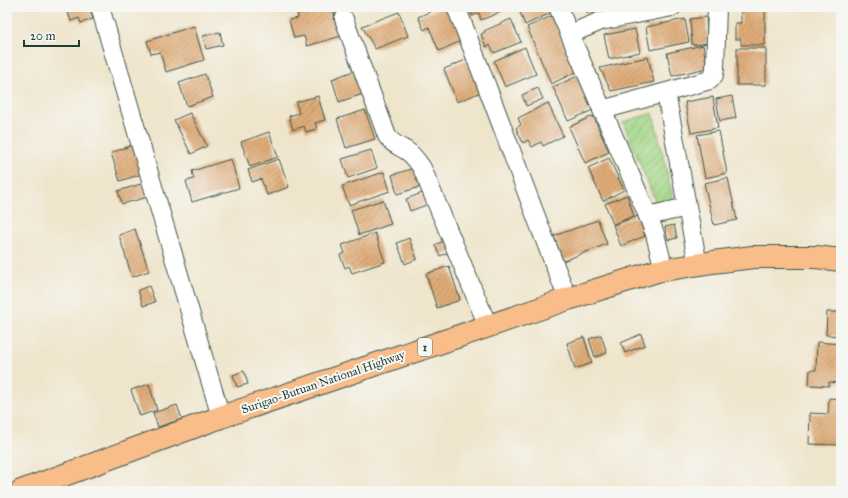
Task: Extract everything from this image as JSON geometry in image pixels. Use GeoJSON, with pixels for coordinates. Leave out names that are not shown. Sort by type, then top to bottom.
{"type":"FeatureCollection","features":[{"type":"Feature","properties":{"kind":"highway","name":"Surigao-Butuan National Highway"},"geometry":{"type":"LineString","coordinates":[[21,491],[221,417],[568,299],[664,270],[713,262],[767,257],[816,257],[841,260]]}},
{"type":"Feature","properties":{"kind":"street"},"geometry":{"type":"LineString","coordinates":[[100,7],[221,417]]}},
{"type":"Feature","properties":{"kind":"street"},"geometry":{"type":"LineString","coordinates":[[456,7],[493,98],[534,214],[568,299]]}},
{"type":"Feature","properties":{"kind":"street"},"geometry":{"type":"LineString","coordinates":[[558,7],[648,216],[655,234],[664,270]]}},
{"type":"Feature","properties":{"kind":"street"},"geometry":{"type":"LineString","coordinates":[[570,34],[601,21],[672,7]]}},
{"type":"Feature","properties":{"kind":"street"},"geometry":{"type":"LineString","coordinates":[[602,110],[710,80],[715,68],[717,7]]}},
{"type":"Feature","properties":{"kind":"street"},"geometry":{"type":"LineString","coordinates":[[344,19],[387,136],[396,146],[408,152],[422,168],[488,326]]}},
{"type":"Feature","properties":{"kind":"street"},"geometry":{"type":"LineString","coordinates":[[666,93],[698,265]]}},
{"type":"Feature","properties":{"kind":"street"},"geometry":{"type":"LineString","coordinates":[[648,216],[687,207]]}},
{"type":"Feature","properties":{"kind":"green space"},"geometry":{"type":"Polygon","coordinates":[[[653,113],[674,202],[658,208],[623,122],[653,113]]]}},
{"type":"Feature","properties":{"kind":"building"},"geometry":{"type":"Polygon","coordinates":[[[66,7],[89,7],[93,19],[81,23],[79,18],[71,21],[66,7]]]}},
{"type":"Feature","properties":{"kind":"building"},"geometry":{"type":"Polygon","coordinates":[[[321,7],[332,7],[341,36],[307,46],[304,36],[294,38],[289,20],[298,18],[297,14],[321,7]]]}},
{"type":"Feature","properties":{"kind":"building"},"geometry":{"type":"Polygon","coordinates":[[[441,7],[449,7],[463,40],[439,51],[429,27],[424,30],[418,17],[441,7]]]}},
{"type":"Feature","properties":{"kind":"building"},"geometry":{"type":"Polygon","coordinates":[[[469,7],[505,7],[506,10],[481,20],[479,13],[472,16],[469,7]]]}},
{"type":"Feature","properties":{"kind":"building"},"geometry":{"type":"Polygon","coordinates":[[[518,7],[548,7],[551,13],[525,25],[518,7]]]}},
{"type":"Feature","properties":{"kind":"building"},"geometry":{"type":"Polygon","coordinates":[[[586,7],[611,7],[611,8],[587,13],[586,7]]]}},
{"type":"Feature","properties":{"kind":"building"},"geometry":{"type":"Polygon","coordinates":[[[741,7],[765,7],[765,45],[741,45],[741,39],[735,39],[735,23],[741,23],[741,7]]]}},
{"type":"Feature","properties":{"kind":"building"},"geometry":{"type":"Polygon","coordinates":[[[399,12],[408,36],[375,49],[362,26],[399,12]]]}},
{"type":"Feature","properties":{"kind":"building"},"geometry":{"type":"Polygon","coordinates":[[[552,16],[576,72],[551,84],[527,27],[552,16]]]}},
{"type":"Feature","properties":{"kind":"building"},"geometry":{"type":"Polygon","coordinates":[[[706,17],[708,43],[692,45],[690,19],[706,17]]]}},
{"type":"Feature","properties":{"kind":"building"},"geometry":{"type":"Polygon","coordinates":[[[511,19],[521,42],[494,53],[490,45],[486,47],[481,34],[485,32],[484,31],[511,19]]]}},
{"type":"Feature","properties":{"kind":"building"},"geometry":{"type":"Polygon","coordinates":[[[685,19],[689,42],[650,50],[646,27],[685,19]]]}},
{"type":"Feature","properties":{"kind":"building"},"geometry":{"type":"Polygon","coordinates":[[[194,26],[204,60],[166,72],[160,52],[151,54],[147,41],[194,26]]]}},
{"type":"Feature","properties":{"kind":"building"},"geometry":{"type":"Polygon","coordinates":[[[635,29],[640,52],[609,59],[604,35],[635,29]]]}},
{"type":"Feature","properties":{"kind":"building"},"geometry":{"type":"Polygon","coordinates":[[[220,32],[223,45],[206,49],[203,36],[220,32]]]}},
{"type":"Feature","properties":{"kind":"building"},"geometry":{"type":"Polygon","coordinates":[[[703,45],[707,68],[672,76],[667,53],[703,45]]]}},
{"type":"Feature","properties":{"kind":"building"},"geometry":{"type":"Polygon","coordinates":[[[525,47],[536,74],[505,87],[494,61],[525,47]]]}},
{"type":"Feature","properties":{"kind":"building"},"geometry":{"type":"Polygon","coordinates":[[[737,48],[766,48],[766,85],[737,85],[737,48]]]}},
{"type":"Feature","properties":{"kind":"building"},"geometry":{"type":"Polygon","coordinates":[[[473,57],[486,90],[457,102],[444,69],[473,57]]]}},
{"type":"Feature","properties":{"kind":"building"},"geometry":{"type":"Polygon","coordinates":[[[648,57],[654,82],[611,91],[600,68],[648,57]]]}},
{"type":"Feature","properties":{"kind":"building"},"geometry":{"type":"Polygon","coordinates":[[[356,70],[363,94],[339,102],[332,79],[356,70]]]}},
{"type":"Feature","properties":{"kind":"building"},"geometry":{"type":"Polygon","coordinates":[[[205,74],[213,97],[187,106],[179,83],[205,74]]]}},
{"type":"Feature","properties":{"kind":"building"},"geometry":{"type":"Polygon","coordinates":[[[578,76],[593,110],[568,121],[553,87],[578,76]]]}},
{"type":"Feature","properties":{"kind":"building"},"geometry":{"type":"Polygon","coordinates":[[[538,88],[543,99],[526,106],[522,95],[538,88]]]}},
{"type":"Feature","properties":{"kind":"building"},"geometry":{"type":"Polygon","coordinates":[[[318,96],[325,120],[315,123],[317,129],[306,132],[304,126],[293,130],[289,116],[299,113],[296,102],[318,96]]]}},
{"type":"Feature","properties":{"kind":"building"},"geometry":{"type":"Polygon","coordinates":[[[732,96],[736,118],[720,121],[716,99],[732,96]]]}},
{"type":"Feature","properties":{"kind":"building"},"geometry":{"type":"Polygon","coordinates":[[[713,97],[718,128],[691,133],[685,102],[713,97]]]}},
{"type":"Feature","properties":{"kind":"building"},"geometry":{"type":"Polygon","coordinates":[[[548,103],[563,136],[543,146],[541,142],[532,147],[528,140],[523,143],[516,128],[521,125],[518,118],[548,103]]]}},
{"type":"Feature","properties":{"kind":"building"},"geometry":{"type":"Polygon","coordinates":[[[365,110],[375,139],[346,148],[337,119],[365,110]]]}},
{"type":"Feature","properties":{"kind":"building"},"geometry":{"type":"Polygon","coordinates":[[[190,113],[207,146],[191,154],[174,120],[190,113]]]}},
{"type":"Feature","properties":{"kind":"building"},"geometry":{"type":"Polygon","coordinates":[[[593,116],[609,152],[585,163],[569,127],[593,116]]]}},
{"type":"Feature","properties":{"kind":"building"},"geometry":{"type":"Polygon","coordinates":[[[719,131],[727,173],[705,178],[697,135],[719,131]]]}},
{"type":"Feature","properties":{"kind":"building"},"geometry":{"type":"Polygon","coordinates":[[[269,132],[278,157],[250,167],[241,142],[269,132]]]}},
{"type":"Feature","properties":{"kind":"building"},"geometry":{"type":"Polygon","coordinates":[[[135,144],[145,173],[120,181],[111,153],[135,144]]]}},
{"type":"Feature","properties":{"kind":"building"},"geometry":{"type":"Polygon","coordinates":[[[371,150],[377,168],[348,178],[342,159],[371,150]]]}},
{"type":"Feature","properties":{"kind":"building"},"geometry":{"type":"Polygon","coordinates":[[[609,158],[624,190],[603,201],[588,168],[609,158]]]}},
{"type":"Feature","properties":{"kind":"building"},"geometry":{"type":"Polygon","coordinates":[[[231,159],[239,188],[192,202],[186,181],[194,179],[192,171],[231,159]]]}},
{"type":"Feature","properties":{"kind":"building"},"geometry":{"type":"Polygon","coordinates":[[[279,159],[289,187],[267,195],[261,179],[252,182],[248,170],[279,159]]]}},
{"type":"Feature","properties":{"kind":"building"},"geometry":{"type":"Polygon","coordinates":[[[417,167],[423,186],[397,194],[392,175],[417,167]]]}},
{"type":"Feature","properties":{"kind":"building"},"geometry":{"type":"Polygon","coordinates":[[[384,172],[390,191],[349,205],[342,186],[384,172]]]}},
{"type":"Feature","properties":{"kind":"building"},"geometry":{"type":"Polygon","coordinates":[[[728,178],[737,220],[714,225],[704,183],[728,178]]]}},
{"type":"Feature","properties":{"kind":"building"},"geometry":{"type":"Polygon","coordinates":[[[144,183],[148,197],[122,204],[118,191],[144,183]]]}},
{"type":"Feature","properties":{"kind":"building"},"geometry":{"type":"Polygon","coordinates":[[[425,192],[429,204],[410,211],[406,199],[425,192]]]}},
{"type":"Feature","properties":{"kind":"building"},"geometry":{"type":"Polygon","coordinates":[[[627,195],[634,216],[613,224],[605,204],[627,195]]]}},
{"type":"Feature","properties":{"kind":"building"},"geometry":{"type":"Polygon","coordinates":[[[383,200],[391,224],[359,235],[351,210],[383,200]]]}},
{"type":"Feature","properties":{"kind":"building"},"geometry":{"type":"Polygon","coordinates":[[[638,216],[645,236],[621,246],[613,225],[638,216]]]}},
{"type":"Feature","properties":{"kind":"building"},"geometry":{"type":"Polygon","coordinates":[[[598,220],[607,244],[563,261],[554,236],[598,220]]]}},
{"type":"Feature","properties":{"kind":"building"},"geometry":{"type":"Polygon","coordinates":[[[674,225],[677,238],[668,240],[665,227],[674,225]]]}},
{"type":"Feature","properties":{"kind":"building"},"geometry":{"type":"Polygon","coordinates":[[[135,229],[149,271],[132,277],[119,235],[135,229]]]}},
{"type":"Feature","properties":{"kind":"building"},"geometry":{"type":"Polygon","coordinates":[[[375,233],[385,262],[352,273],[349,266],[345,268],[340,255],[345,253],[342,245],[375,233]]]}},
{"type":"Feature","properties":{"kind":"building"},"geometry":{"type":"Polygon","coordinates":[[[409,238],[417,259],[405,264],[397,243],[409,238]]]}},
{"type":"Feature","properties":{"kind":"building"},"geometry":{"type":"Polygon","coordinates":[[[450,238],[455,250],[440,256],[435,245],[450,238]]]}},
{"type":"Feature","properties":{"kind":"building"},"geometry":{"type":"Polygon","coordinates":[[[449,266],[460,300],[437,308],[426,274],[449,266]]]}},
{"type":"Feature","properties":{"kind":"building"},"geometry":{"type":"Polygon","coordinates":[[[149,286],[155,302],[143,306],[138,290],[149,286]]]}},
{"type":"Feature","properties":{"kind":"building"},"geometry":{"type":"Polygon","coordinates":[[[827,312],[841,312],[841,336],[826,335],[827,312]]]}},
{"type":"Feature","properties":{"kind":"building"},"geometry":{"type":"Polygon","coordinates":[[[641,334],[645,345],[625,353],[621,343],[641,334]]]}},
{"type":"Feature","properties":{"kind":"building"},"geometry":{"type":"Polygon","coordinates":[[[601,335],[607,353],[595,357],[589,339],[601,335]]]}},
{"type":"Feature","properties":{"kind":"building"},"geometry":{"type":"Polygon","coordinates":[[[584,337],[592,363],[575,369],[567,343],[584,337]]]}},
{"type":"Feature","properties":{"kind":"building"},"geometry":{"type":"Polygon","coordinates":[[[817,342],[841,344],[840,383],[829,382],[829,386],[809,385],[810,370],[816,370],[817,342]]]}},
{"type":"Feature","properties":{"kind":"building"},"geometry":{"type":"Polygon","coordinates":[[[244,371],[248,384],[237,387],[233,375],[244,371]]]}},
{"type":"Feature","properties":{"kind":"building"},"geometry":{"type":"Polygon","coordinates":[[[149,384],[157,410],[140,416],[131,390],[149,384]]]}},
{"type":"Feature","properties":{"kind":"building"},"geometry":{"type":"Polygon","coordinates":[[[829,398],[841,399],[840,445],[809,444],[810,413],[828,414],[829,398]]]}},
{"type":"Feature","properties":{"kind":"building"},"geometry":{"type":"Polygon","coordinates":[[[177,405],[182,419],[158,427],[153,413],[177,405]]]}}]}
